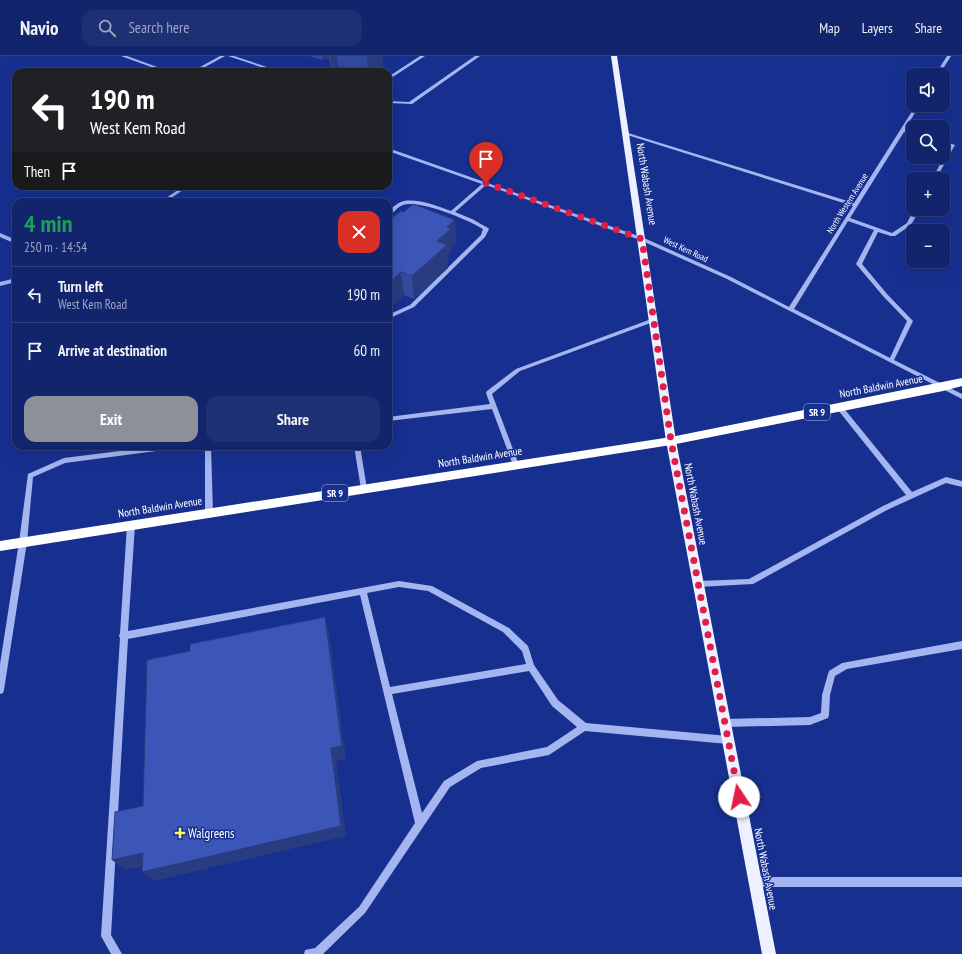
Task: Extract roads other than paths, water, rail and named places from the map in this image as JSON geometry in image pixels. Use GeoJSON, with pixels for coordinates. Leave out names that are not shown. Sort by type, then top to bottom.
{"type":"FeatureCollection","features":[{"type":"Feature","properties":{"kind":"highway","name":"North Baldwin Avenue"},"geometry":{"type":"LineString","coordinates":[[0,546],[671,441],[840,408],[962,382]]}},
{"type":"Feature","properties":{"kind":"main road","name":"North Wabash Avenue"},"geometry":{"type":"LineString","coordinates":[[614,56],[671,441],[769,954]]}},
{"type":"Feature","properties":{"kind":"street"},"geometry":{"type":"LineString","coordinates":[[123,56],[158,68]]}},
{"type":"Feature","properties":{"kind":"street"},"geometry":{"type":"LineString","coordinates":[[200,68],[223,56]]}},
{"type":"Feature","properties":{"kind":"street"},"geometry":{"type":"LineString","coordinates":[[230,56],[268,68]]}},
{"type":"Feature","properties":{"kind":"street"},"geometry":{"type":"LineString","coordinates":[[392,76],[423,56]]}},
{"type":"Feature","properties":{"kind":"street"},"geometry":{"type":"LineString","coordinates":[[392,102],[410,103],[478,56]]}},
{"type":"Feature","properties":{"kind":"street"},"geometry":{"type":"LineString","coordinates":[[941,68],[948,56]]}},
{"type":"Feature","properties":{"kind":"street","name":"North Western Avenue"},"geometry":{"type":"LineString","coordinates":[[790,310],[914,112]]}},
{"type":"Feature","properties":{"kind":"street"},"geometry":{"type":"LineString","coordinates":[[902,130],[906,131]]}},
{"type":"Feature","properties":{"kind":"street"},"geometry":{"type":"LineString","coordinates":[[626,134],[856,205]]}},
{"type":"Feature","properties":{"kind":"street","name":"West Kem Road"},"geometry":{"type":"LineString","coordinates":[[392,150],[642,239],[729,278],[962,397]]}},
{"type":"Feature","properties":{"kind":"street"},"geometry":{"type":"LineString","coordinates":[[451,213],[486,183]]}},
{"type":"Feature","properties":{"kind":"street"},"geometry":{"type":"LineString","coordinates":[[168,198],[181,190]]}},
{"type":"Feature","properties":{"kind":"street"},"geometry":{"type":"LineString","coordinates":[[392,211],[404,202],[417,203],[451,213],[480,224],[486,229],[483,236],[412,306],[392,315]]}},
{"type":"Feature","properties":{"kind":"street"},"geometry":{"type":"LineString","coordinates":[[847,219],[893,235],[909,224],[913,216]]}},
{"type":"Feature","properties":{"kind":"street"},"geometry":{"type":"LineString","coordinates":[[877,230],[859,264],[885,295],[910,321],[891,361]]}},
{"type":"Feature","properties":{"kind":"street"},"geometry":{"type":"LineString","coordinates":[[0,234],[12,240]]}},
{"type":"Feature","properties":{"kind":"street"},"geometry":{"type":"LineString","coordinates":[[0,284],[12,281]]}},
{"type":"Feature","properties":{"kind":"street"},"geometry":{"type":"LineString","coordinates":[[516,465],[489,393],[518,370],[654,320]]}},
{"type":"Feature","properties":{"kind":"street"},"geometry":{"type":"LineString","coordinates":[[392,419],[494,406]]}},
{"type":"Feature","properties":{"kind":"street"},"geometry":{"type":"LineString","coordinates":[[840,408],[911,496]]}},
{"type":"Feature","properties":{"kind":"street"},"geometry":{"type":"LineString","coordinates":[[0,690],[23,542],[30,476],[64,461],[149,450]]}},
{"type":"Feature","properties":{"kind":"street"},"geometry":{"type":"LineString","coordinates":[[208,450],[209,513]]}},
{"type":"Feature","properties":{"kind":"street"},"geometry":{"type":"LineString","coordinates":[[358,450],[364,489]]}},
{"type":"Feature","properties":{"kind":"street"},"geometry":{"type":"LineString","coordinates":[[698,584],[750,582],[885,508],[946,480],[962,484]]}},
{"type":"Feature","properties":{"kind":"street"},"geometry":{"type":"LineString","coordinates":[[117,954],[106,936],[123,636],[131,525]]}},
{"type":"Feature","properties":{"kind":"street"},"geometry":{"type":"LineString","coordinates":[[123,636],[399,584],[429,588],[506,630],[526,649],[531,667],[555,703],[584,727],[728,740]]}},
{"type":"Feature","properties":{"kind":"street"},"geometry":{"type":"LineString","coordinates":[[363,591],[420,824]]}},
{"type":"Feature","properties":{"kind":"street"},"geometry":{"type":"LineString","coordinates":[[725,723],[810,721],[825,715],[826,696],[832,674],[845,666],[962,645]]}},
{"type":"Feature","properties":{"kind":"street"},"geometry":{"type":"LineString","coordinates":[[387,690],[531,667]]}},
{"type":"Feature","properties":{"kind":"street"},"geometry":{"type":"LineString","coordinates":[[309,954],[317,953],[362,910],[447,784],[480,764],[549,751],[584,727]]}},
{"type":"Feature","properties":{"kind":"street"},"geometry":{"type":"LineString","coordinates":[[755,882],[962,882]]}},
{"type":"Feature","properties":{"kind":"place","name":"Walgreens"},"geometry":{"type":"Point","coordinates":[180,833]}}]}
